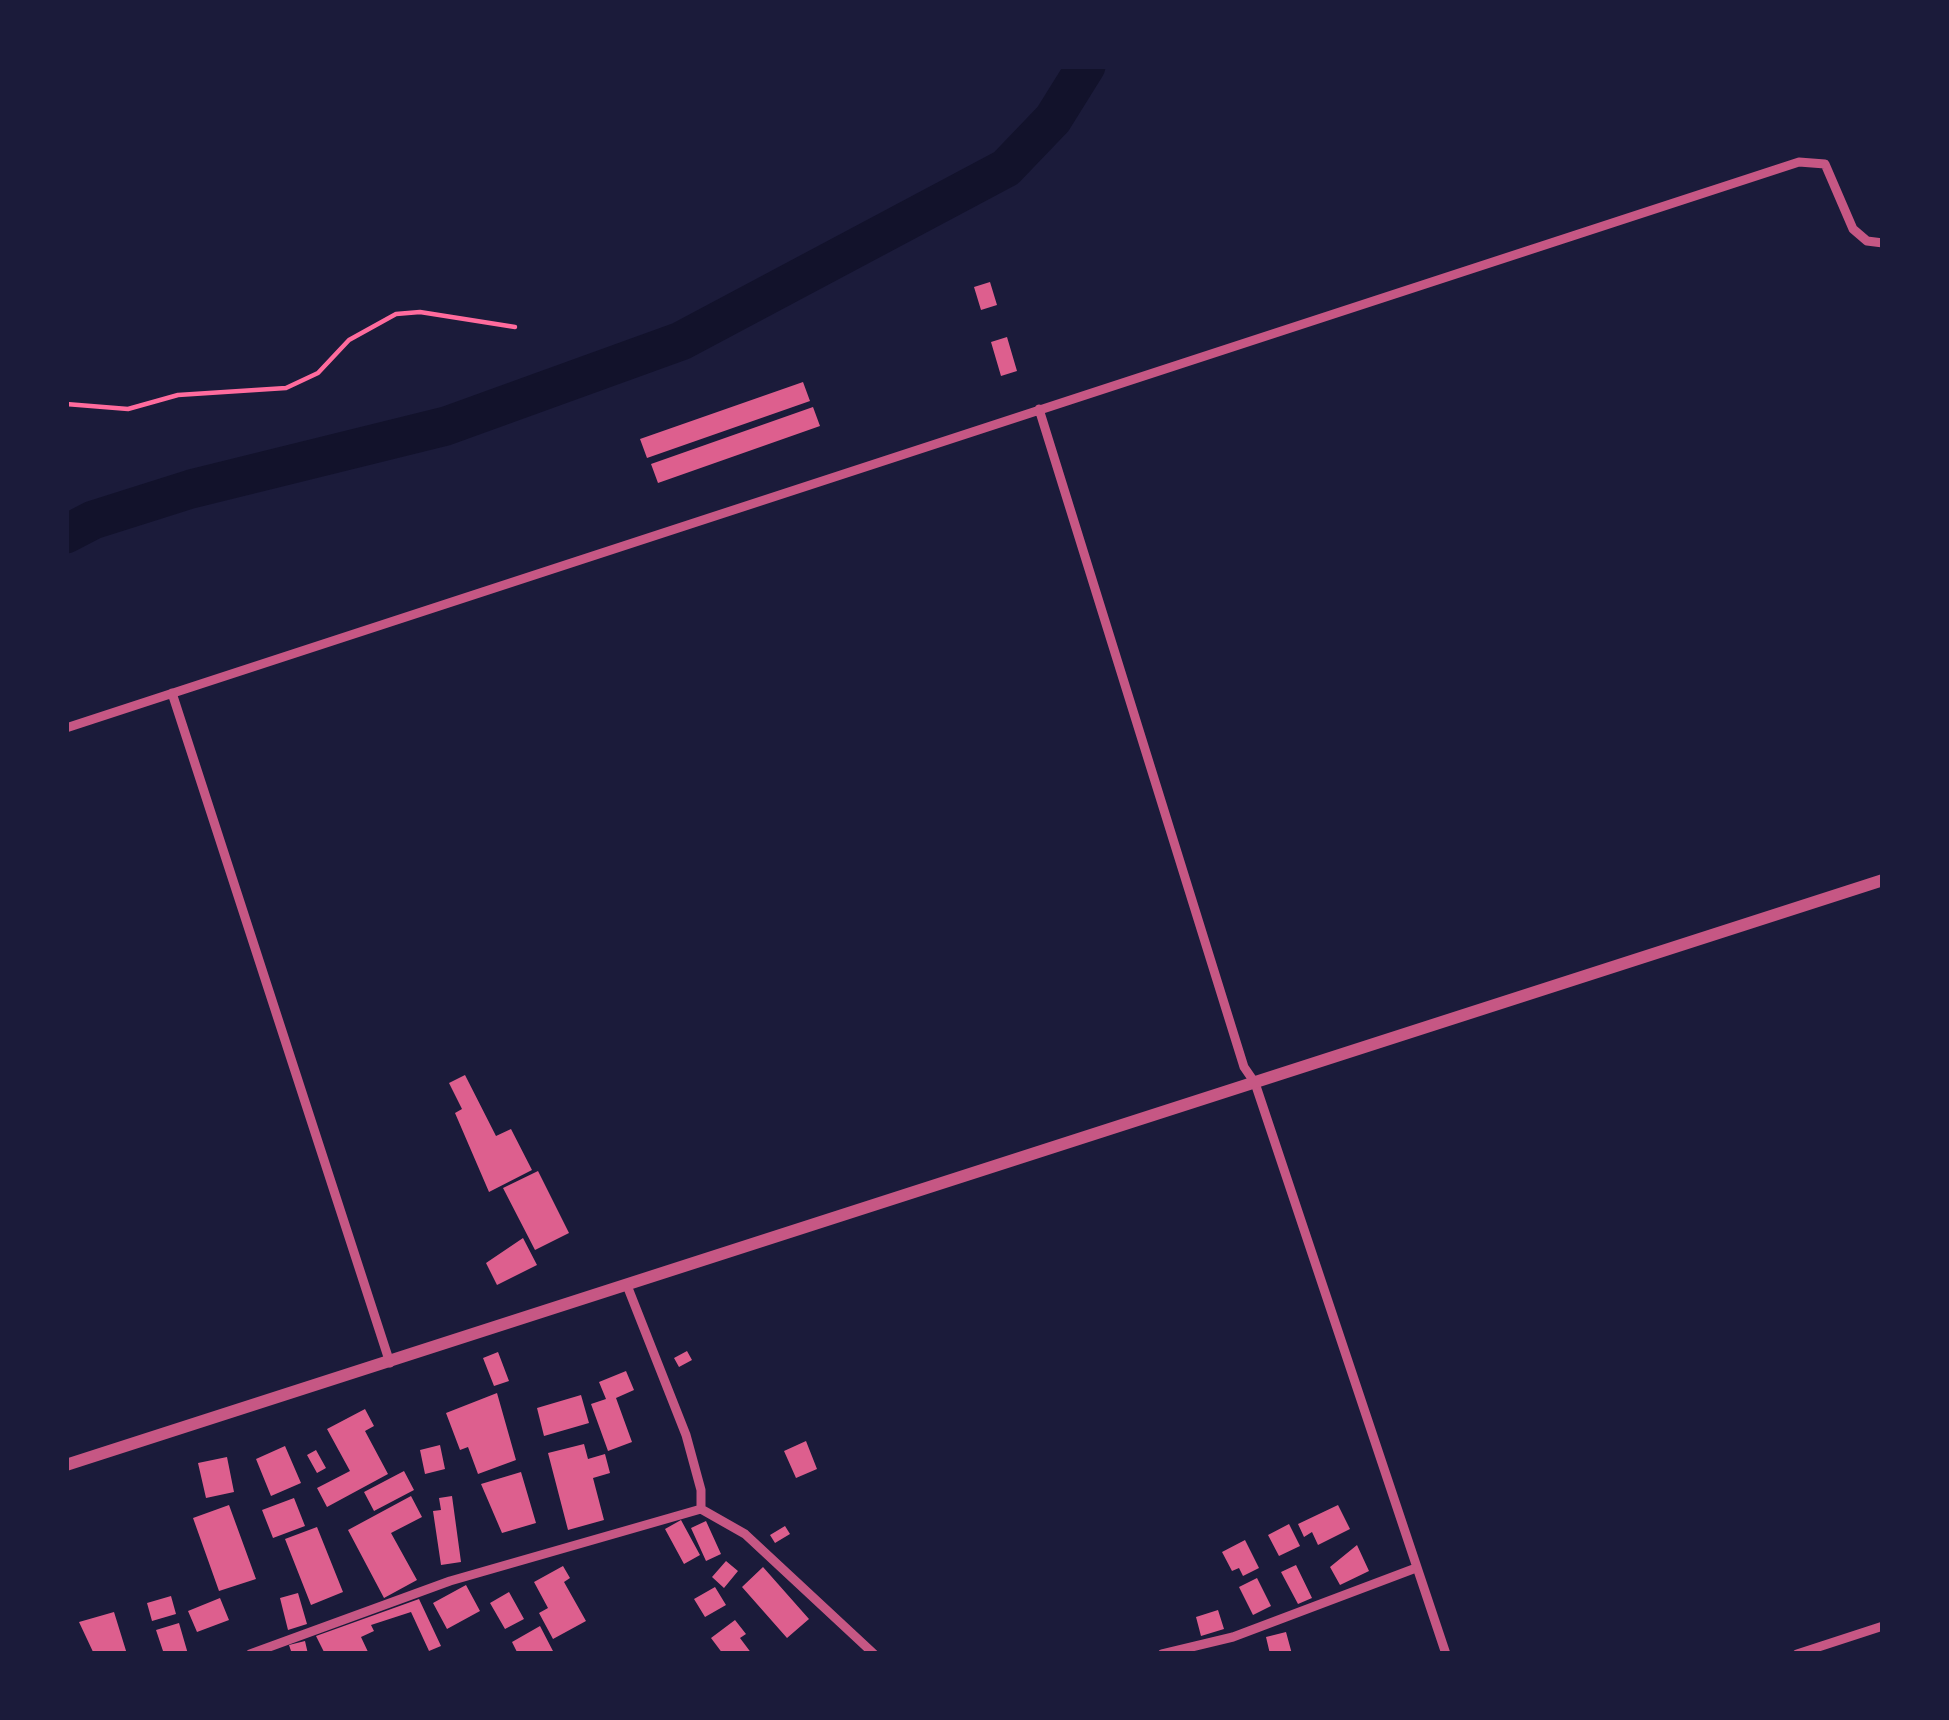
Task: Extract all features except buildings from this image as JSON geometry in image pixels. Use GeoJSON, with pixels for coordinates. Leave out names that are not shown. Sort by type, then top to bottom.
{"type":"FeatureCollection","features":[{"type":"Feature","properties":{"kind":"street"},"geometry":{"type":"LineString","coordinates":[[66,728],[1799,162],[1826,164],[1853,229],[1867,241],[1883,243]]}},
{"type":"Feature","properties":{"kind":"street"},"geometry":{"type":"LineString","coordinates":[[1039,409],[1244,1067],[1255,1083],[1446,1654]]}},
{"type":"Feature","properties":{"kind":"street"},"geometry":{"type":"LineString","coordinates":[[172,693],[390,1363]]}},
{"type":"Feature","properties":{"kind":"street"},"geometry":{"type":"LineString","coordinates":[[66,1466],[1883,880]]}},
{"type":"Feature","properties":{"kind":"street"},"geometry":{"type":"LineString","coordinates":[[628,1288],[696,1466],[701,1509]]}},
{"type":"Feature","properties":{"kind":"street"},"geometry":{"type":"LineString","coordinates":[[250,1654],[450,1581],[701,1509],[746,1534],[874,1654]]}},
{"type":"Feature","properties":{"kind":"street"},"geometry":{"type":"LineString","coordinates":[[1162,1654],[1233,1637],[1416,1568]]}},
{"type":"Feature","properties":{"kind":"street"},"geometry":{"type":"LineString","coordinates":[[1797,1654],[1883,1626]]}},
{"type":"Feature","properties":{"kind":"street"},"geometry":{"type":"LineString","coordinates":[[1233,1637],[1238,1654]]}},
{"type":"Feature","properties":{"kind":"path"},"geometry":{"type":"LineString","coordinates":[[66,404],[128,409],[178,395],[286,388],[318,373],[349,340],[396,314],[420,312],[515,327]]}},
{"type":"Feature","properties":{"kind":"waterway"},"geometry":{"type":"LineString","coordinates":[[66,534],[93,520],[191,489],[446,426],[681,341],[1006,168],[1053,119],[1086,66]]}}]}
